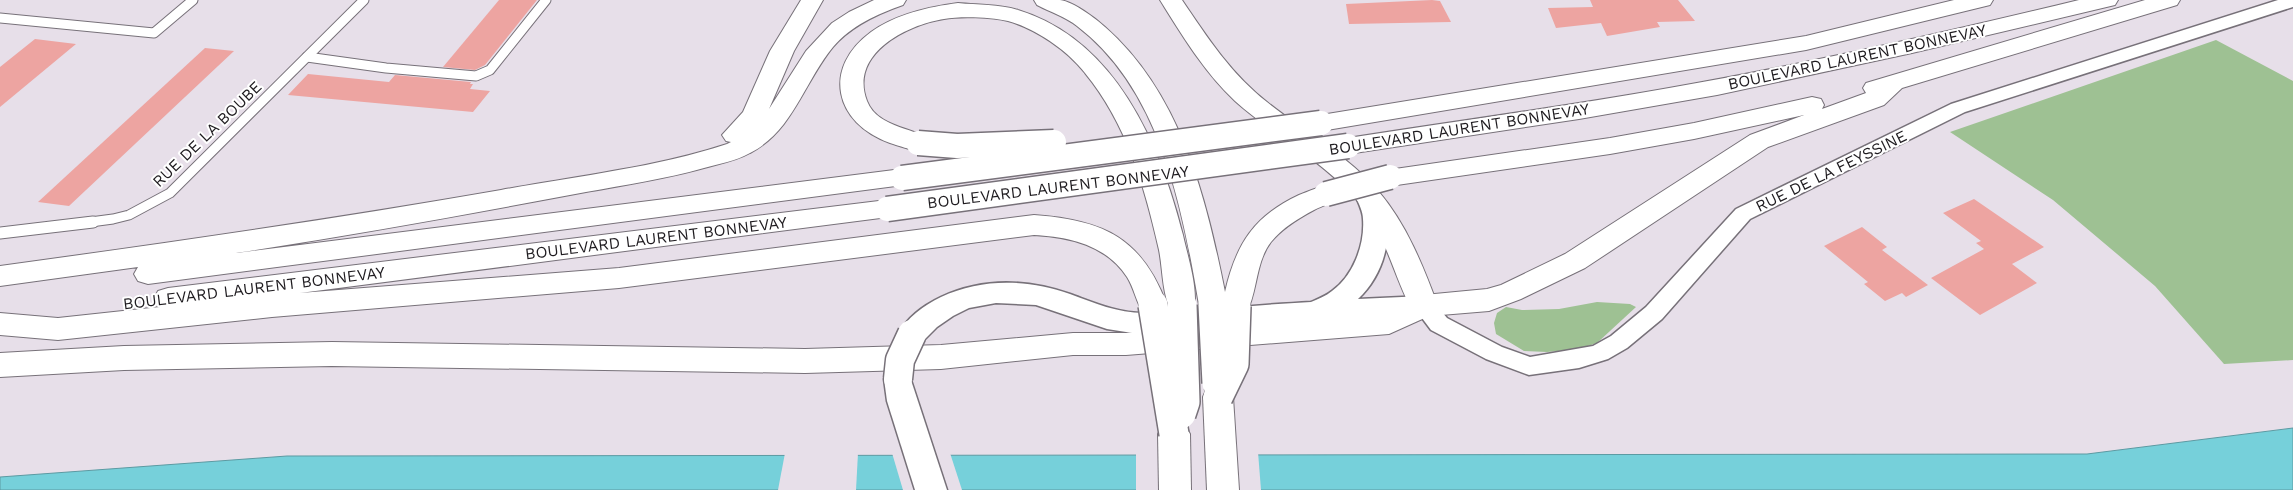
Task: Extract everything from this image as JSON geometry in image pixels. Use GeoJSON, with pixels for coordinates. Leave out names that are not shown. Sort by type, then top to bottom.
{"type":"FeatureCollection","features":[{"type":"Feature","properties":{"kind":"main road"},"geometry":{"type":"LineString","coordinates":[[689,164],[737,133],[754,116],[782,51],[812,0]]}},
{"type":"Feature","properties":{"kind":"main road"},"geometry":{"type":"LineString","coordinates":[[0,276],[441,210],[689,164],[739,149],[763,132],[775,117],[809,62],[826,40],[858,15],[895,0]]}},
{"type":"Feature","properties":{"kind":"main road"},"geometry":{"type":"LineString","coordinates":[[1171,0],[1215,67],[1243,95],[1336,166],[1369,197],[1391,227],[1424,306]]}},
{"type":"Feature","properties":{"kind":"main road","name":"BOULEVARD LAURENT BONNEVAY"},"geometry":{"type":"LineString","coordinates":[[0,292],[1261,132],[1806,43],[1982,0]]}},
{"type":"Feature","properties":{"kind":"main road","name":"BOULEVARD LAURENT BONNEVAY"},"geometry":{"type":"LineString","coordinates":[[0,320],[603,243],[732,230],[1348,146],[1600,108],[1715,88],[1959,36],[2107,0]]}},
{"type":"Feature","properties":{"kind":"main road"},"geometry":{"type":"LineString","coordinates":[[1225,305],[1256,242],[1276,220],[1293,209],[1326,194],[1390,178],[1610,146],[1684,133],[1814,105],[2169,0]]}},
{"type":"Feature","properties":{"kind":"main road"},"geometry":{"type":"LineString","coordinates":[[1042,8],[1046,26],[1066,38],[1079,50],[1110,86],[1148,161],[1160,200],[1171,241],[1168,305],[1185,402],[1174,434],[1175,490]]}},
{"type":"Feature","properties":{"kind":"main road"},"geometry":{"type":"LineString","coordinates":[[1223,490],[1218,397],[1234,364],[1225,305],[1205,254],[1180,167],[1152,103],[1127,61],[1108,40],[1087,22],[1042,8],[1008,14],[963,9],[933,13],[904,23],[878,38],[867,47],[856,62],[852,82],[854,101],[862,113],[877,128],[896,137],[918,143],[957,146],[1033,143],[1233,125],[1261,132]]}},
{"type":"Feature","properties":{"kind":"main road"},"geometry":{"type":"LineString","coordinates":[[0,365],[124,358],[332,354],[804,360],[941,358],[1073,344],[1126,344],[1389,323],[1424,306],[1489,300],[1511,292],[1575,261],[1723,162],[1759,141],[1875,99],[1893,83]]}},
{"type":"Feature","properties":{"kind":"main road"},"geometry":{"type":"LineString","coordinates":[[0,324],[58,329],[282,305],[619,278],[727,266],[1034,225],[1070,229],[1108,243],[1129,258],[1168,305]]}},
{"type":"Feature","properties":{"kind":"street","name":"RUE DE LA FEYSSINE"},"geometry":{"type":"LineString","coordinates":[[1424,306],[1439,324],[1494,353],[1529,366],[1579,359],[1600,353],[1619,342],[1654,313],[1743,214],[1958,108],[2293,1]]}},
{"type":"Feature","properties":{"kind":"street"},"geometry":{"type":"LineString","coordinates":[[931,490],[902,401],[898,379],[900,360],[912,334],[935,311],[953,301],[992,292],[1035,295],[1056,300],[1096,316],[1121,322],[1144,324],[1315,312],[1341,299],[1355,286],[1367,265],[1375,240],[1376,218],[1369,197]]}},
{"type":"Feature","properties":{"kind":"street"},"geometry":{"type":"LineString","coordinates":[[1299,313],[1424,306]]}},
{"type":"Feature","properties":{"kind":"lane"},"geometry":{"type":"LineString","coordinates":[[0,18],[154,33],[193,0]]}},
{"type":"Feature","properties":{"kind":"lane","name":"RUE DE LA BOUBE"},"geometry":{"type":"LineString","coordinates":[[0,233],[113,219],[132,215],[151,206],[170,193],[364,0]]}},
{"type":"Feature","properties":{"kind":"lane"},"geometry":{"type":"LineString","coordinates":[[307,57],[386,68],[476,76],[490,70],[546,0]]}},
{"type":"Feature","properties":{"kind":"green space"},"geometry":{"type":"Polygon","coordinates":[[[2216,40],[2293,81],[2293,360],[2224,364],[2155,286],[2053,200],[1950,132],[2216,40]]]}},
{"type":"Feature","properties":{"kind":"green space"},"geometry":{"type":"Polygon","coordinates":[[[1597,302],[1630,304],[1636,307],[1597,343],[1579,349],[1547,352],[1524,351],[1496,334],[1494,323],[1497,313],[1506,307],[1522,310],[1559,309],[1597,302]]]}},
{"type":"Feature","properties":{"kind":"water"},"geometry":{"type":"Polygon","coordinates":[[[2293,428],[2293,490],[0,490],[0,477],[287,456],[2087,454],[2293,428]]]}},
{"type":"Feature","properties":{"kind":"pier"},"geometry":{"type":"Polygon","coordinates":[[[1136,452],[1258,452],[1261,490],[1136,490],[1136,452]]]}},
{"type":"Feature","properties":{"kind":"pier"},"geometry":{"type":"Polygon","coordinates":[[[785,453],[858,453],[856,490],[778,490],[785,453]]]}},
{"type":"Feature","properties":{"kind":"pier"},"geometry":{"type":"Polygon","coordinates":[[[892,453],[950,453],[962,490],[903,490],[892,453]]]}},
{"type":"Feature","properties":{"kind":"building"},"geometry":{"type":"Polygon","coordinates":[[[499,0],[537,0],[485,65],[475,70],[443,67],[499,0]]]}},
{"type":"Feature","properties":{"kind":"building"},"geometry":{"type":"Polygon","coordinates":[[[1590,0],[1678,0],[1695,21],[1657,22],[1660,27],[1607,36],[1601,23],[1556,28],[1548,8],[1593,7],[1590,0]]]}},
{"type":"Feature","properties":{"kind":"building"},"geometry":{"type":"Polygon","coordinates":[[[1440,1],[1451,22],[1349,24],[1346,4],[1440,1]]]}},
{"type":"Feature","properties":{"kind":"building"},"geometry":{"type":"Polygon","coordinates":[[[35,39],[76,44],[0,107],[0,67],[35,39]]]}},
{"type":"Feature","properties":{"kind":"building"},"geometry":{"type":"Polygon","coordinates":[[[205,48],[234,51],[69,206],[38,202],[205,48]]]}},
{"type":"Feature","properties":{"kind":"building"},"geometry":{"type":"Polygon","coordinates":[[[308,74],[389,82],[395,75],[471,82],[470,84],[473,84],[470,89],[490,91],[473,112],[288,95],[308,74]]]}},
{"type":"Feature","properties":{"kind":"building"},"geometry":{"type":"Polygon","coordinates":[[[1974,199],[2044,247],[2012,264],[2037,283],[1980,315],[1931,278],[1984,249],[1976,243],[1981,241],[1943,213],[1974,199]]]}},
{"type":"Feature","properties":{"kind":"building"},"geometry":{"type":"Polygon","coordinates":[[[1862,227],[1887,247],[1882,250],[1928,285],[1906,297],[1902,293],[1885,301],[1864,284],[1868,282],[1824,246],[1862,227]]]}}]}
